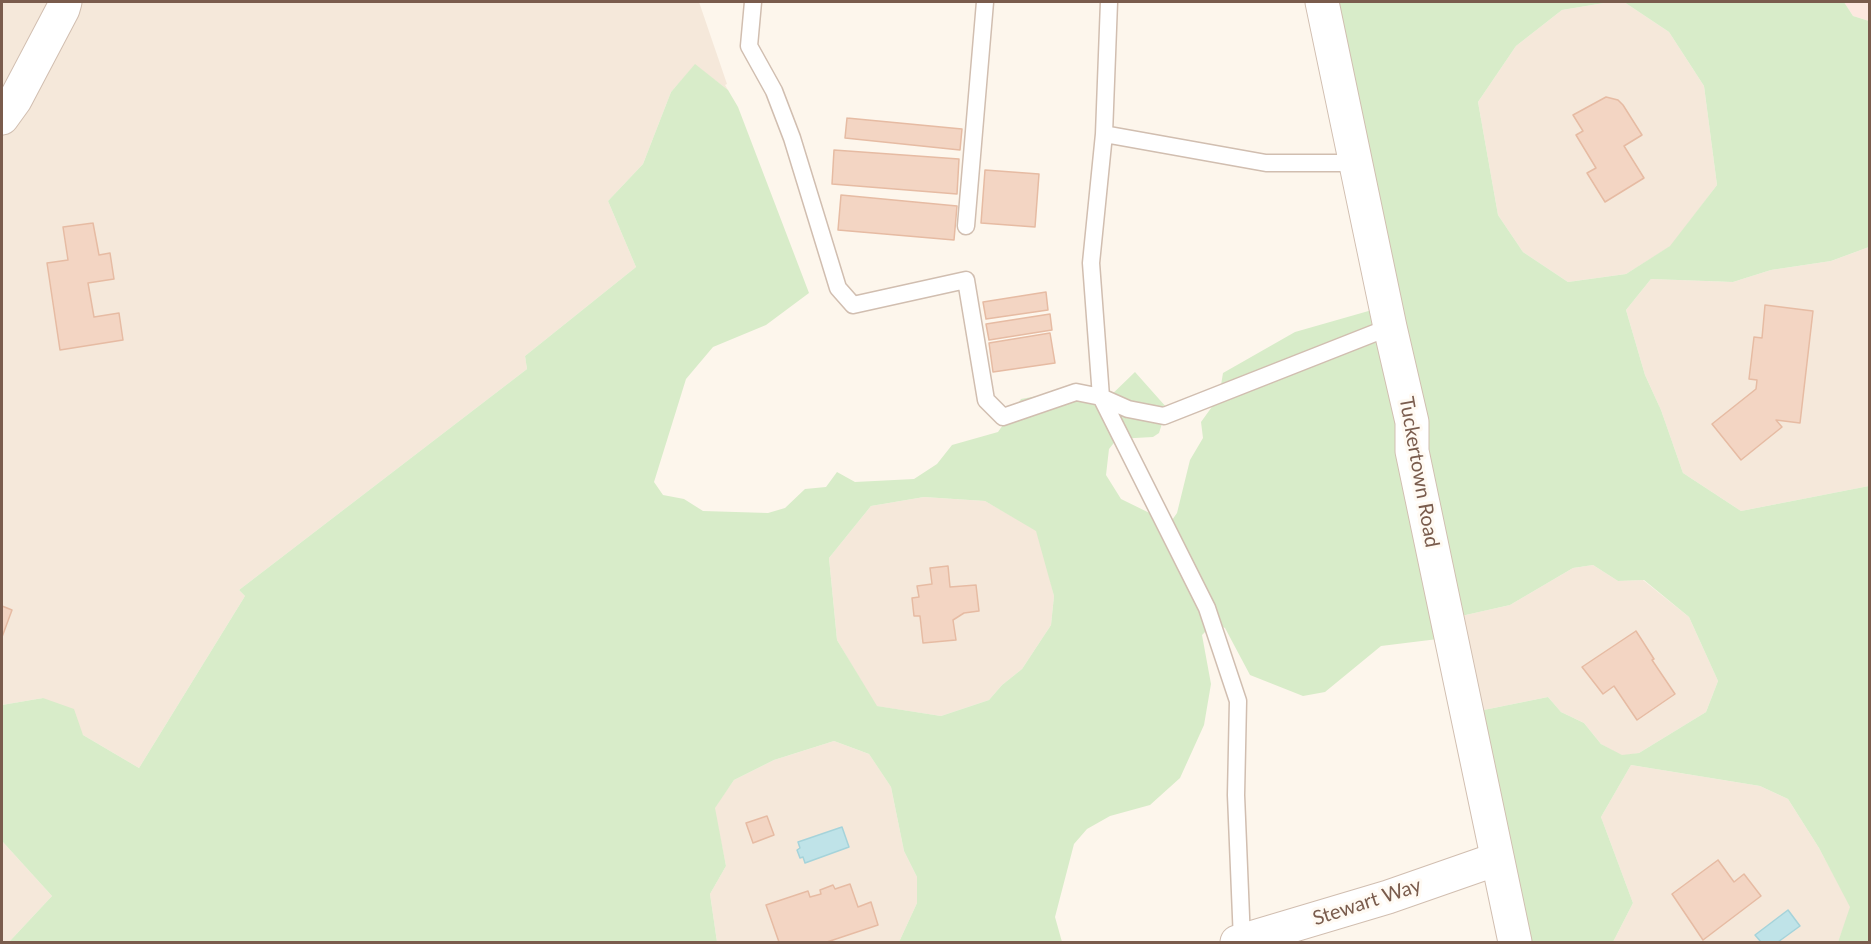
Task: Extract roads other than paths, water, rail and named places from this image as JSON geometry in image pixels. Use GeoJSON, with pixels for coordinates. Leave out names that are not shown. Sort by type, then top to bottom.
{"type":"FeatureCollection","features":[{"type":"Feature","properties":{"kind":"street"},"geometry":{"type":"LineString","coordinates":[[2,118],[20,90],[65,2]]}},
{"type":"Feature","properties":{"kind":"street","name":"Tuckertown Road"},"geometry":{"type":"LineString","coordinates":[[1322,2],[1412,422],[1412,451],[1515,942]]}},
{"type":"Feature","properties":{"kind":"street","name":"Stewart Way"},"geometry":{"type":"LineString","coordinates":[[1239,942],[1388,897],[1497,859]]}},
{"type":"Feature","properties":{"kind":"lane"},"geometry":{"type":"LineString","coordinates":[[753,2],[749,46],[774,91],[792,138],[838,288],[853,305],[966,280],[986,400],[1003,417],[1076,392],[1101,397],[1128,410],[1164,416],[1390,327]]}},
{"type":"Feature","properties":{"kind":"lane"},"geometry":{"type":"LineString","coordinates":[[966,226],[985,2]]}},
{"type":"Feature","properties":{"kind":"lane"},"geometry":{"type":"LineString","coordinates":[[1109,2],[1104,134],[1091,263],[1101,397],[1207,608],[1238,701],[1236,795],[1239,942]]}},
{"type":"Feature","properties":{"kind":"lane"},"geometry":{"type":"LineString","coordinates":[[1104,134],[1266,163],[1356,163]]}},
{"type":"Feature","properties":{"kind":"water"},"geometry":{"type":"Polygon","coordinates":[[[842,827],[849,847],[805,863],[803,857],[800,858],[797,850],[800,848],[798,842],[842,827]]]}},
{"type":"Feature","properties":{"kind":"water"},"geometry":{"type":"Polygon","coordinates":[[[1788,910],[1800,926],[1778,942],[1761,942],[1755,935],[1788,910]]]}}]}
